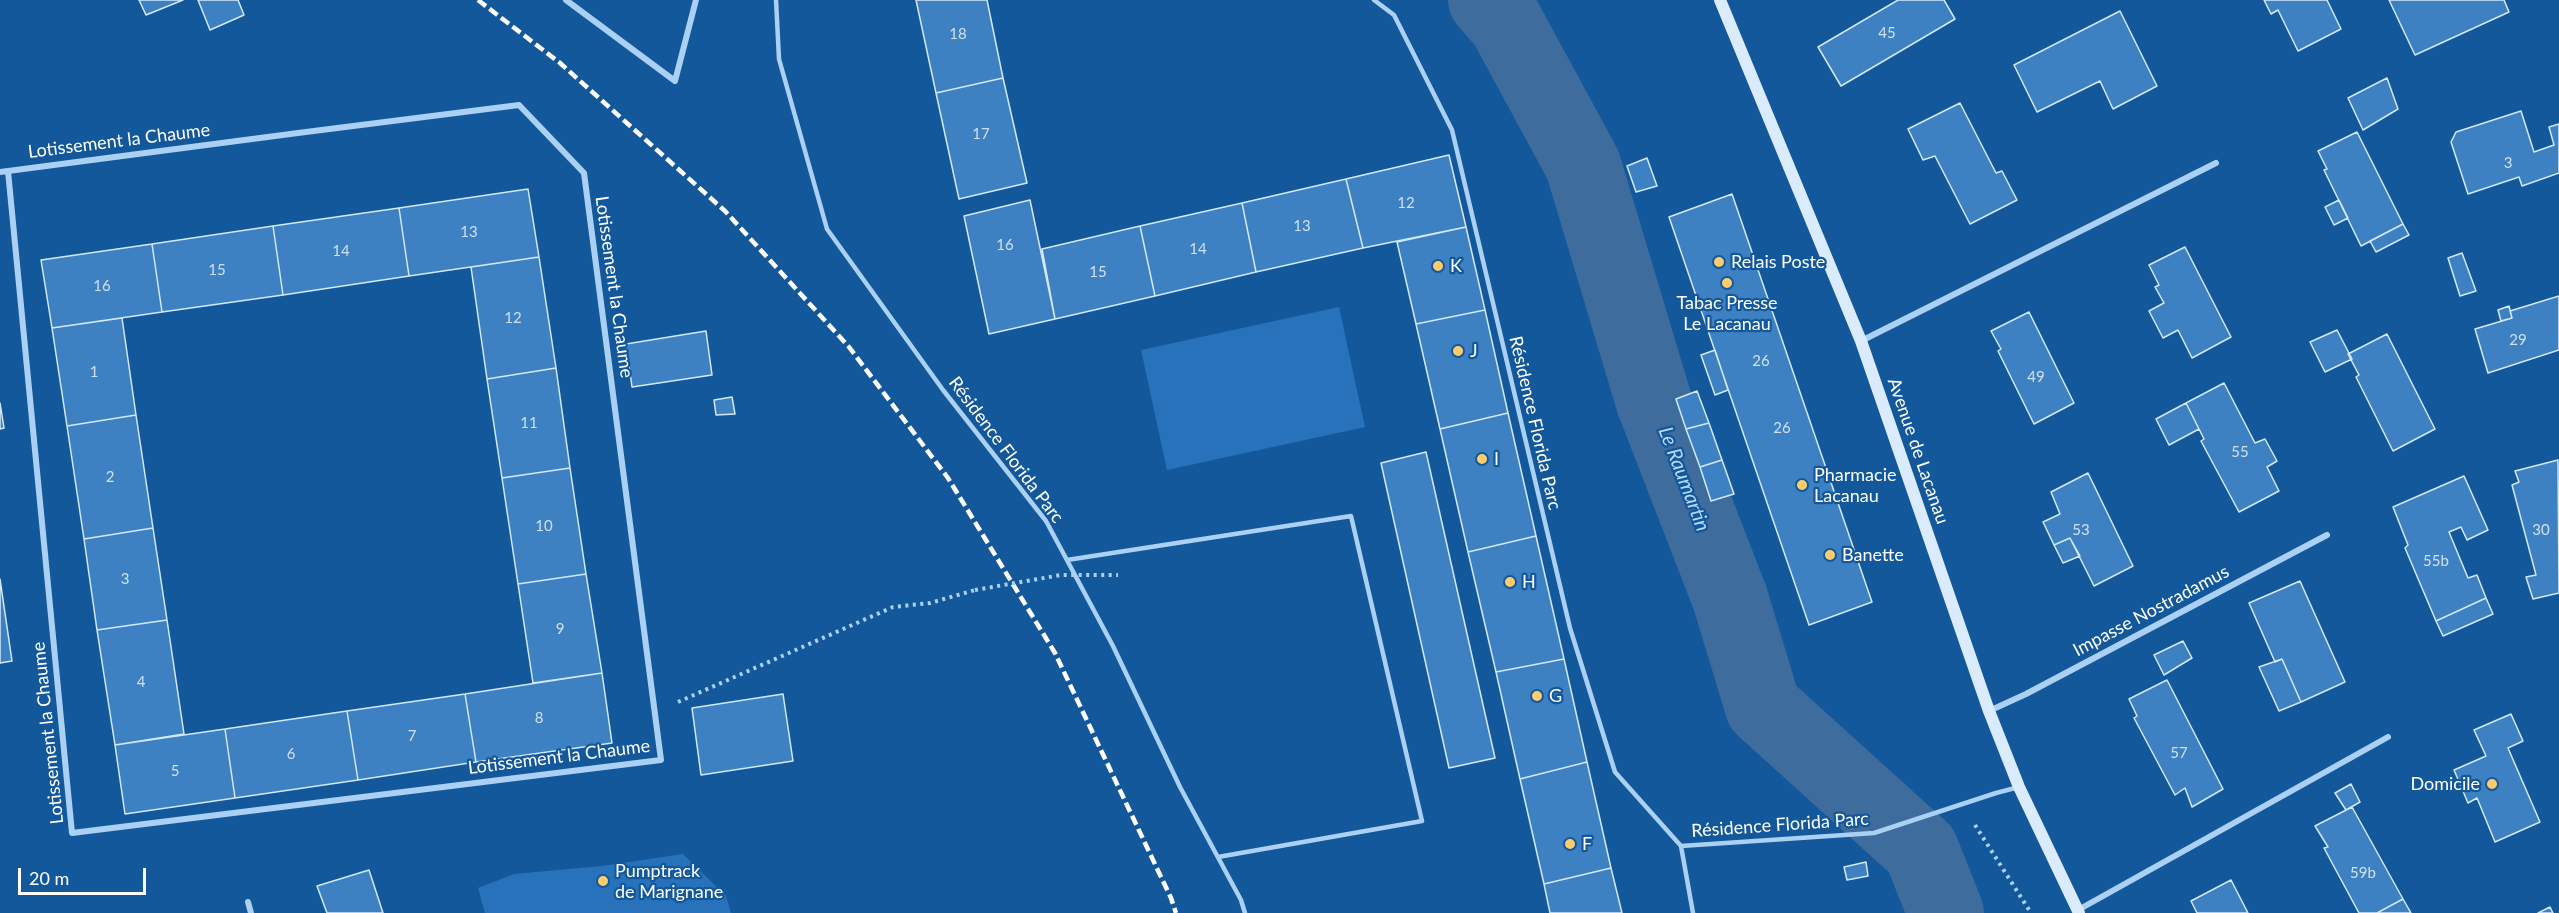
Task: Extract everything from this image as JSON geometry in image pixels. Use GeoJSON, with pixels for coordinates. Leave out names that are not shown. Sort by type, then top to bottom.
{"type":"FeatureCollection","features":[{"type":"Feature","properties":{"kind":"street"},"geometry":{"type":"LineString","coordinates":[[566,0],[675,81],[696,0]]}},
{"type":"Feature","properties":{"kind":"street","name":"Avenue de Lacanau"},"geometry":{"type":"LineString","coordinates":[[1720,0],[1861,341],[1989,711],[2019,787],[2079,912]]}},
{"type":"Feature","properties":{"kind":"street","name":"Lotissement la Chaume"},"geometry":{"type":"LineString","coordinates":[[0,172],[519,105],[584,173],[661,760],[72,833],[8,171]]}},
{"type":"Feature","properties":{"kind":"street"},"geometry":{"type":"LineString","coordinates":[[1861,341],[2216,163]]}},
{"type":"Feature","properties":{"kind":"street","name":"Impasse Nostradamus"},"geometry":{"type":"LineString","coordinates":[[1989,711],[2026,694],[2327,535]]}},
{"type":"Feature","properties":{"kind":"street"},"geometry":{"type":"LineString","coordinates":[[2079,912],[2388,737]]}},
{"type":"Feature","properties":{"kind":"street"},"geometry":{"type":"LineString","coordinates":[[248,902],[251,913]]}},
{"type":"Feature","properties":{"kind":"lane","name":"Résidence Florida Parc"},"geometry":{"type":"LineString","coordinates":[[776,0],[779,59],[827,229],[943,390],[1046,521],[1113,646],[1180,787],[1241,900],[1245,913]]}},
{"type":"Feature","properties":{"kind":"lane","name":"Résidence Florida Parc"},"geometry":{"type":"LineString","coordinates":[[1374,0],[1394,15],[1452,130],[1570,628],[1615,772],[1681,846],[1693,913]]}},
{"type":"Feature","properties":{"kind":"lane"},"geometry":{"type":"LineString","coordinates":[[1067,560],[1351,516],[1422,821],[1218,857]]}},
{"type":"Feature","properties":{"kind":"lane","name":"Résidence Florida Parc"},"geometry":{"type":"LineString","coordinates":[[1681,846],[1874,833],[2019,787]]}},
{"type":"Feature","properties":{"kind":"path"},"geometry":{"type":"LineString","coordinates":[[655,712],[893,607],[930,603],[975,590],[1060,574],[1118,575]]}},
{"type":"Feature","properties":{"kind":"path"},"geometry":{"type":"LineString","coordinates":[[1976,828],[2031,913]]}},
{"type":"Feature","properties":{"kind":"shaded area"},"geometry":{"type":"Polygon","coordinates":[[[1339,307],[1365,427],[1167,470],[1141,350],[1339,307]]]}},
{"type":"Feature","properties":{"kind":"shaded area","name":"Pumptrack de Marignane"},"geometry":{"type":"Polygon","coordinates":[[[683,854],[726,896],[731,913],[485,913],[478,888],[514,874],[602,866],[683,854]]]}},
{"type":"Feature","properties":{"kind":"building"},"geometry":{"type":"Polygon","coordinates":[[[139,0],[183,0],[146,15],[139,0]]]}},
{"type":"Feature","properties":{"kind":"building"},"geometry":{"type":"Polygon","coordinates":[[[198,0],[238,0],[244,15],[210,30],[198,0]]]}},
{"type":"Feature","properties":{"kind":"building"},"geometry":{"type":"Polygon","coordinates":[[[916,0],[987,0],[1003,78],[936,93],[916,0]]]}},
{"type":"Feature","properties":{"kind":"building"},"geometry":{"type":"Polygon","coordinates":[[[1898,0],[1944,0],[1955,19],[1841,86],[1818,47],[1898,0]]]}},
{"type":"Feature","properties":{"kind":"building"},"geometry":{"type":"Polygon","coordinates":[[[2264,0],[2327,0],[2341,29],[2298,51],[2278,10],[2271,14],[2264,0]]]}},
{"type":"Feature","properties":{"kind":"building"},"geometry":{"type":"Polygon","coordinates":[[[2389,0],[2504,0],[2509,12],[2415,55],[2389,0]]]}},
{"type":"Feature","properties":{"kind":"building"},"geometry":{"type":"Polygon","coordinates":[[[2120,11],[2157,86],[2113,109],[2100,81],[2037,112],[2014,65],[2120,11]]]}},
{"type":"Feature","properties":{"kind":"building"},"geometry":{"type":"Polygon","coordinates":[[[1003,78],[1027,183],[959,199],[936,93],[1003,78]]]}},
{"type":"Feature","properties":{"kind":"building"},"geometry":{"type":"Polygon","coordinates":[[[2387,78],[2398,109],[2363,130],[2348,98],[2387,78]]]}},
{"type":"Feature","properties":{"kind":"building"},"geometry":{"type":"Polygon","coordinates":[[[1960,103],[1996,173],[2002,171],[2017,200],[1970,224],[1935,156],[1923,160],[1908,129],[1960,103]]]}},
{"type":"Feature","properties":{"kind":"building"},"geometry":{"type":"Polygon","coordinates":[[[2521,111],[2534,152],[2554,145],[2549,127],[2559,124],[2559,173],[2522,186],[2519,177],[2468,194],[2451,142],[2456,132],[2521,111]]]}},
{"type":"Feature","properties":{"kind":"building"},"geometry":{"type":"Polygon","coordinates":[[[2357,132],[2403,224],[2361,246],[2324,170],[2327,169],[2318,151],[2357,132]]]}},
{"type":"Feature","properties":{"kind":"building"},"geometry":{"type":"Polygon","coordinates":[[[1449,155],[1466,227],[1363,248],[1346,179],[1449,155]]]}},
{"type":"Feature","properties":{"kind":"building"},"geometry":{"type":"Polygon","coordinates":[[[1647,158],[1657,186],[1636,192],[1627,166],[1647,158]]]}},
{"type":"Feature","properties":{"kind":"building"},"geometry":{"type":"Polygon","coordinates":[[[1346,179],[1363,248],[1256,272],[1242,203],[1346,179]]]}},
{"type":"Feature","properties":{"kind":"building"},"geometry":{"type":"Polygon","coordinates":[[[528,189],[539,257],[409,276],[399,208],[528,189]]]}},
{"type":"Feature","properties":{"kind":"building"},"geometry":{"type":"Polygon","coordinates":[[[1732,194],[1872,602],[1809,625],[1669,217],[1732,194]]]}},
{"type":"Feature","properties":{"kind":"building"},"geometry":{"type":"Polygon","coordinates":[[[1030,200],[1055,319],[989,334],[964,216],[1030,200]]]}},
{"type":"Feature","properties":{"kind":"building"},"geometry":{"type":"Polygon","coordinates":[[[2339,200],[2348,218],[2334,225],[2325,207],[2339,200]]]}},
{"type":"Feature","properties":{"kind":"building"},"geometry":{"type":"Polygon","coordinates":[[[1242,203],[1256,272],[1155,296],[1140,226],[1242,203]]]}},
{"type":"Feature","properties":{"kind":"building"},"geometry":{"type":"Polygon","coordinates":[[[399,208],[409,276],[283,295],[273,226],[399,208]]]}},
{"type":"Feature","properties":{"kind":"building"},"geometry":{"type":"Polygon","coordinates":[[[2403,224],[2409,235],[2376,252],[2370,241],[2403,224]]]}},
{"type":"Feature","properties":{"kind":"building"},"geometry":{"type":"Polygon","coordinates":[[[273,226],[283,295],[162,312],[152,244],[273,226]]]}},
{"type":"Feature","properties":{"kind":"building"},"geometry":{"type":"Polygon","coordinates":[[[1140,226],[1155,296],[1055,319],[1042,249],[1140,226]]]}},
{"type":"Feature","properties":{"kind":"building","name":"K"},"geometry":{"type":"Polygon","coordinates":[[[1466,227],[1485,310],[1416,324],[1397,242],[1466,227]]]}},
{"type":"Feature","properties":{"kind":"building"},"geometry":{"type":"Polygon","coordinates":[[[152,244],[162,312],[52,328],[41,260],[152,244]]]}},
{"type":"Feature","properties":{"kind":"building"},"geometry":{"type":"Polygon","coordinates":[[[2185,247],[2231,337],[2192,358],[2178,330],[2163,338],[2149,311],[2164,303],[2155,287],[2159,285],[2149,265],[2185,247]]]}},
{"type":"Feature","properties":{"kind":"building"},"geometry":{"type":"Polygon","coordinates":[[[2462,253],[2476,291],[2460,296],[2448,258],[2462,253]]]}},
{"type":"Feature","properties":{"kind":"building"},"geometry":{"type":"Polygon","coordinates":[[[539,257],[556,368],[487,379],[471,267],[539,257]]]}},
{"type":"Feature","properties":{"kind":"building"},"geometry":{"type":"Polygon","coordinates":[[[2559,296],[2559,350],[2488,373],[2475,329],[2512,318],[2510,311],[2559,296]]]}},
{"type":"Feature","properties":{"kind":"building"},"geometry":{"type":"Polygon","coordinates":[[[2509,306],[2512,318],[2501,321],[2498,310],[2509,306]]]}},
{"type":"Feature","properties":{"kind":"building","name":"J"},"geometry":{"type":"Polygon","coordinates":[[[1485,310],[1508,413],[1440,429],[1416,324],[1485,310]]]}},
{"type":"Feature","properties":{"kind":"building"},"geometry":{"type":"Polygon","coordinates":[[[2029,312],[2074,403],[2034,424],[1998,351],[2001,349],[1991,331],[2029,312]]]}},
{"type":"Feature","properties":{"kind":"building"},"geometry":{"type":"Polygon","coordinates":[[[122,318],[136,415],[67,426],[52,328],[122,318]]]}},
{"type":"Feature","properties":{"kind":"building"},"geometry":{"type":"Polygon","coordinates":[[[2337,330],[2352,359],[2325,372],[2310,342],[2337,330]]]}},
{"type":"Feature","properties":{"kind":"building"},"geometry":{"type":"Polygon","coordinates":[[[706,331],[712,375],[632,387],[626,344],[706,331]]]}},
{"type":"Feature","properties":{"kind":"building"},"geometry":{"type":"Polygon","coordinates":[[[2387,334],[2435,429],[2393,451],[2356,377],[2359,375],[2348,354],[2387,334]]]}},
{"type":"Feature","properties":{"kind":"building"},"geometry":{"type":"Polygon","coordinates":[[[1715,350],[1728,390],[1715,395],[1701,355],[1715,350]]]}},
{"type":"Feature","properties":{"kind":"building"},"geometry":{"type":"Polygon","coordinates":[[[556,368],[570,468],[502,478],[487,379],[556,368]]]}},
{"type":"Feature","properties":{"kind":"building"},"geometry":{"type":"Polygon","coordinates":[[[2224,383],[2255,443],[2265,439],[2277,461],[2267,467],[2279,491],[2239,512],[2201,441],[2204,439],[2186,403],[2224,383]]]}},
{"type":"Feature","properties":{"kind":"building"},"geometry":{"type":"Polygon","coordinates":[[[1697,391],[1709,423],[1686,429],[1676,399],[1697,391]]]}},
{"type":"Feature","properties":{"kind":"building"},"geometry":{"type":"Polygon","coordinates":[[[732,397],[735,414],[716,415],[714,400],[732,397]]]}},
{"type":"Feature","properties":{"kind":"building"},"geometry":{"type":"Polygon","coordinates":[[[0,403],[4,428],[0,429],[0,403]]]}},
{"type":"Feature","properties":{"kind":"building"},"geometry":{"type":"Polygon","coordinates":[[[2186,403],[2199,429],[2169,445],[2156,419],[2186,403]]]}},
{"type":"Feature","properties":{"kind":"building","name":"I"},"geometry":{"type":"Polygon","coordinates":[[[1508,413],[1536,536],[1468,552],[1440,429],[1508,413]]]}},
{"type":"Feature","properties":{"kind":"building"},"geometry":{"type":"Polygon","coordinates":[[[136,415],[153,528],[84,539],[67,426],[136,415]]]}},
{"type":"Feature","properties":{"kind":"building"},"geometry":{"type":"Polygon","coordinates":[[[1709,423],[1722,460],[1700,467],[1686,429],[1709,423]]]}},
{"type":"Feature","properties":{"kind":"building"},"geometry":{"type":"Polygon","coordinates":[[[1426,452],[1495,758],[1449,768],[1381,463],[1426,452]]]}},
{"type":"Feature","properties":{"kind":"building"},"geometry":{"type":"Polygon","coordinates":[[[1722,460],[1734,494],[1711,501],[1700,467],[1722,460]]]}},
{"type":"Feature","properties":{"kind":"building"},"geometry":{"type":"Polygon","coordinates":[[[2558,460],[2559,593],[2533,599],[2526,577],[2536,575],[2512,485],[2519,482],[2515,471],[2558,460]]]}},
{"type":"Feature","properties":{"kind":"building"},"geometry":{"type":"Polygon","coordinates":[[[570,468],[586,574],[518,584],[502,478],[570,468]]]}},
{"type":"Feature","properties":{"kind":"building"},"geometry":{"type":"Polygon","coordinates":[[[2088,473],[2133,566],[2094,586],[2070,538],[2054,545],[2043,522],[2060,514],[2051,492],[2088,473]]]}},
{"type":"Feature","properties":{"kind":"building"},"geometry":{"type":"Polygon","coordinates":[[[2464,476],[2488,530],[2467,540],[2461,527],[2449,532],[2468,578],[2477,575],[2486,598],[2436,621],[2405,548],[2408,545],[2393,507],[2464,476]]]}},
{"type":"Feature","properties":{"kind":"building"},"geometry":{"type":"Polygon","coordinates":[[[153,528],[167,620],[97,630],[84,539],[153,528]]]}},
{"type":"Feature","properties":{"kind":"building","name":"H"},"geometry":{"type":"Polygon","coordinates":[[[1536,536],[1564,659],[1496,672],[1468,552],[1536,536]]]}},
{"type":"Feature","properties":{"kind":"building"},"geometry":{"type":"Polygon","coordinates":[[[2070,538],[2080,556],[2063,563],[2054,545],[2070,538]]]}},
{"type":"Feature","properties":{"kind":"building"},"geometry":{"type":"Polygon","coordinates":[[[586,574],[602,673],[533,683],[518,584],[586,574]]]}},
{"type":"Feature","properties":{"kind":"building"},"geometry":{"type":"Polygon","coordinates":[[[0,579],[12,661],[0,663],[0,579]]]}},
{"type":"Feature","properties":{"kind":"building"},"geometry":{"type":"Polygon","coordinates":[[[2300,581],[2345,682],[2301,702],[2282,659],[2275,662],[2249,603],[2300,581]]]}},
{"type":"Feature","properties":{"kind":"building"},"geometry":{"type":"Polygon","coordinates":[[[2486,598],[2493,614],[2443,636],[2436,621],[2486,598]]]}},
{"type":"Feature","properties":{"kind":"building"},"geometry":{"type":"Polygon","coordinates":[[[167,620],[184,734],[115,745],[97,630],[167,620]]]}},
{"type":"Feature","properties":{"kind":"building"},"geometry":{"type":"Polygon","coordinates":[[[2183,641],[2192,658],[2164,675],[2154,655],[2183,641]]]}},
{"type":"Feature","properties":{"kind":"building","name":"G"},"geometry":{"type":"Polygon","coordinates":[[[1564,659],[1587,762],[1520,779],[1496,672],[1564,659]]]}},
{"type":"Feature","properties":{"kind":"building"},"geometry":{"type":"Polygon","coordinates":[[[2282,659],[2301,702],[2279,711],[2259,667],[2282,659]]]}},
{"type":"Feature","properties":{"kind":"building"},"geometry":{"type":"Polygon","coordinates":[[[602,673],[612,743],[476,762],[465,694],[602,673]]]}},
{"type":"Feature","properties":{"kind":"building"},"geometry":{"type":"Polygon","coordinates":[[[2167,680],[2223,789],[2192,807],[2185,788],[2175,795],[2134,718],[2137,716],[2129,699],[2167,680]]]}},
{"type":"Feature","properties":{"kind":"building"},"geometry":{"type":"Polygon","coordinates":[[[465,694],[476,762],[358,780],[347,711],[465,694]]]}},
{"type":"Feature","properties":{"kind":"building"},"geometry":{"type":"Polygon","coordinates":[[[783,694],[793,761],[701,775],[692,708],[783,694]]]}},
{"type":"Feature","properties":{"kind":"building"},"geometry":{"type":"Polygon","coordinates":[[[347,711],[358,780],[235,798],[225,729],[347,711]]]}},
{"type":"Feature","properties":{"kind":"building","name":"Domicile"},"geometry":{"type":"Polygon","coordinates":[[[2511,714],[2523,741],[2508,748],[2540,822],[2495,842],[2477,798],[2468,803],[2454,770],[2486,756],[2474,730],[2511,714]]]}},
{"type":"Feature","properties":{"kind":"building"},"geometry":{"type":"Polygon","coordinates":[[[225,729],[235,798],[125,814],[115,745],[225,729]]]}},
{"type":"Feature","properties":{"kind":"building","name":"F"},"geometry":{"type":"Polygon","coordinates":[[[1587,762],[1611,868],[1544,884],[1520,779],[1587,762]]]}},
{"type":"Feature","properties":{"kind":"building"},"geometry":{"type":"Polygon","coordinates":[[[2351,784],[2360,802],[2346,810],[2335,793],[2351,784]]]}},
{"type":"Feature","properties":{"kind":"building"},"geometry":{"type":"Polygon","coordinates":[[[2352,807],[2403,899],[2377,913],[2359,913],[2324,848],[2328,847],[2315,826],[2352,807]]]}},
{"type":"Feature","properties":{"kind":"building"},"geometry":{"type":"Polygon","coordinates":[[[1866,862],[1868,876],[1847,880],[1844,867],[1866,862]]]}},
{"type":"Feature","properties":{"kind":"building"},"geometry":{"type":"Polygon","coordinates":[[[1611,868],[1622,913],[1550,913],[1544,884],[1611,868]]]}},
{"type":"Feature","properties":{"kind":"building"},"geometry":{"type":"Polygon","coordinates":[[[369,870],[383,913],[327,913],[317,886],[369,870]]]}},
{"type":"Feature","properties":{"kind":"building"},"geometry":{"type":"Polygon","coordinates":[[[2231,880],[2248,913],[2197,913],[2191,901],[2231,880]]]}},
{"type":"Feature","properties":{"kind":"building"},"geometry":{"type":"Polygon","coordinates":[[[2403,899],[2411,913],[2377,913],[2403,899]]]}},
{"type":"Feature","properties":{"kind":"building"},"geometry":{"type":"Polygon","coordinates":[[[2550,907],[2553,913],[2538,913],[2550,907]]]}},
{"type":"Feature","properties":{"kind":"waterway","name":"Le Raumartin"},"geometry":{"type":"LineString","coordinates":[[1486,0],[1506,23],[1583,165],[1654,402],[1730,598],[1763,707],[1921,850],[1946,913]]}},
{"type":"Feature","properties":{"kind":"railway"},"geometry":{"type":"LineString","coordinates":[[478,0],[560,63],[725,211],[849,347],[948,478],[1055,653],[1176,913]]}},
{"type":"Feature","properties":{"kind":"place","name":"Relais Poste"},"geometry":{"type":"Point","coordinates":[1719,262]}},
{"type":"Feature","properties":{"kind":"place","name":"K"},"geometry":{"type":"Point","coordinates":[1438,266]}},
{"type":"Feature","properties":{"kind":"place","name":"Tabac Presse Le Lacanau"},"geometry":{"type":"Point","coordinates":[1727,283]}},
{"type":"Feature","properties":{"kind":"place","name":"J"},"geometry":{"type":"Point","coordinates":[1458,351]}},
{"type":"Feature","properties":{"kind":"place","name":"I"},"geometry":{"type":"Point","coordinates":[1482,459]}},
{"type":"Feature","properties":{"kind":"place","name":"Pharmacie Lacanau"},"geometry":{"type":"Point","coordinates":[1802,485]}},
{"type":"Feature","properties":{"kind":"place","name":"Banette"},"geometry":{"type":"Point","coordinates":[1830,555]}},
{"type":"Feature","properties":{"kind":"place","name":"H"},"geometry":{"type":"Point","coordinates":[1510,582]}},
{"type":"Feature","properties":{"kind":"place","name":"G"},"geometry":{"type":"Point","coordinates":[1537,696]}},
{"type":"Feature","properties":{"kind":"place","name":"Domicile"},"geometry":{"type":"Point","coordinates":[2492,784]}},
{"type":"Feature","properties":{"kind":"place","name":"F"},"geometry":{"type":"Point","coordinates":[1570,844]}},
{"type":"Feature","properties":{"kind":"place","name":"Pumptrack de Marignane"},"geometry":{"type":"Point","coordinates":[603,881]}}]}
